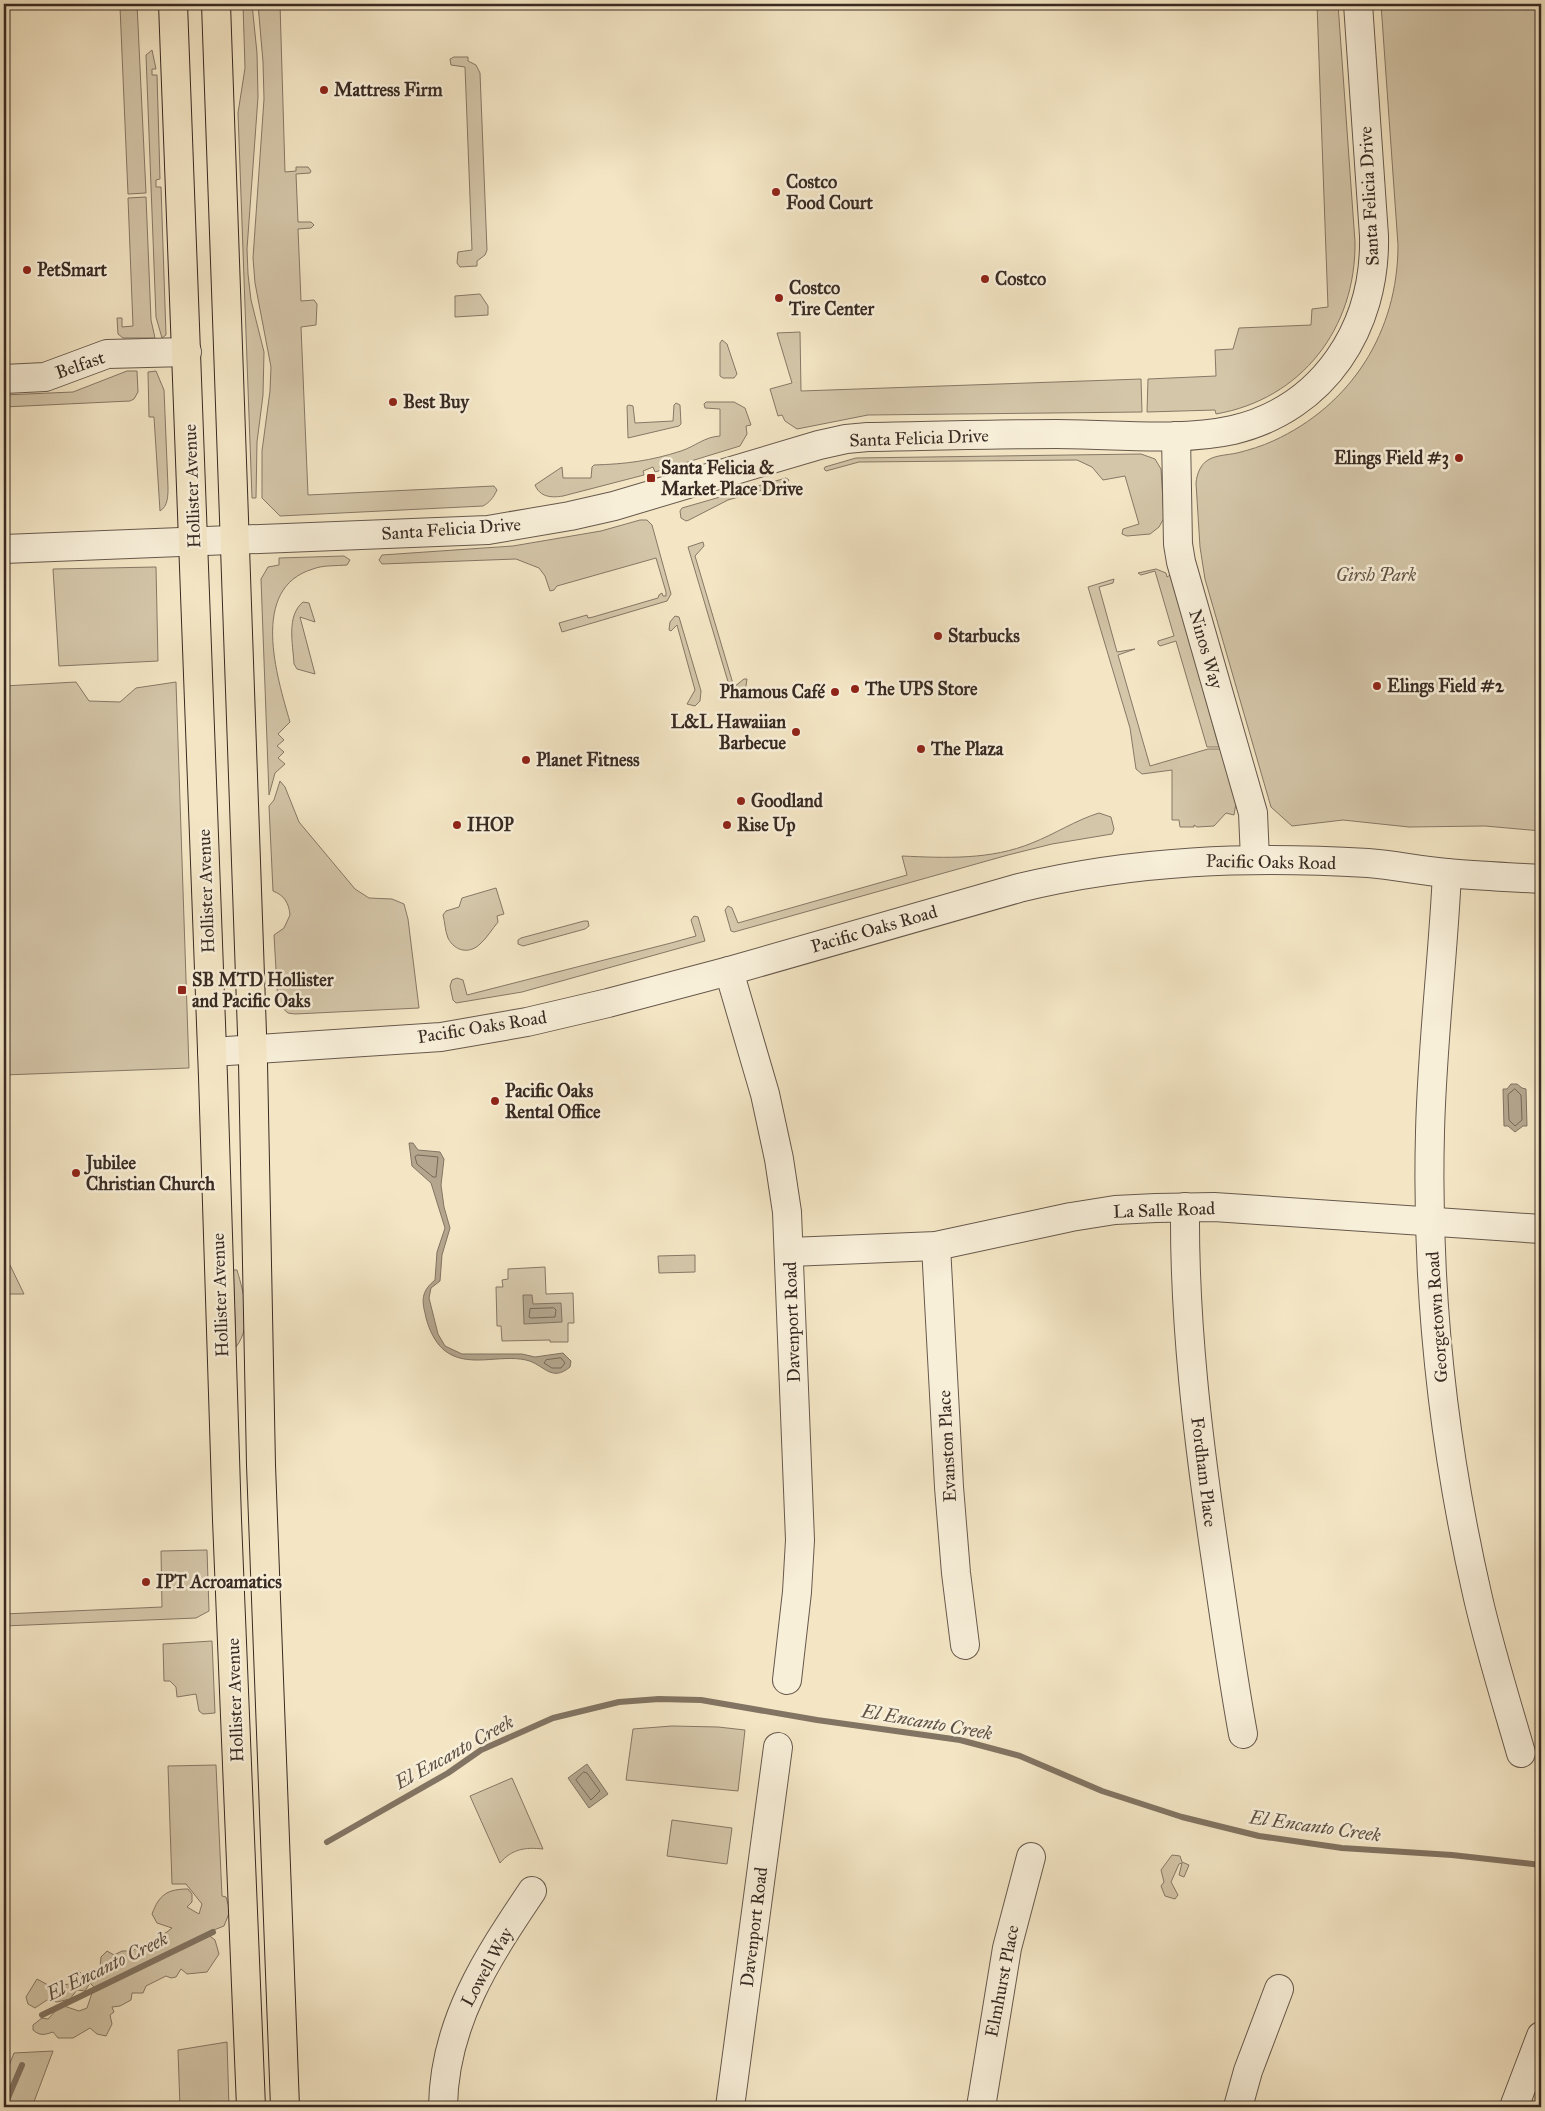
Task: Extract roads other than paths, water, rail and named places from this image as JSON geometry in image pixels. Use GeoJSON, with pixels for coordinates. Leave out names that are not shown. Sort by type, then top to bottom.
{"type":"FeatureCollection","features":[{"type":"Feature","properties":{"kind":"main road","name":"Hollister Avenue"},"geometry":{"type":"LineString","coordinates":[[173,4],[194,541],[226,1484],[251,2107]]}},
{"type":"Feature","properties":{"kind":"main road","name":"Hollister Avenue"},"geometry":{"type":"LineString","coordinates":[[216,4],[253,1050],[261,1465],[285,2107]]}},
{"type":"Feature","properties":{"kind":"street","name":"Santa Felicia Drive"},"geometry":{"type":"LineString","coordinates":[[4,548],[474,531],[520,525],[614,506],[819,445],[846,439],[1055,434],[1176,436],[1212,434],[1234,430],[1260,420],[1292,404],[1324,378],[1349,345],[1359,325],[1370,290],[1374,262],[1358,4]]}},
{"type":"Feature","properties":{"kind":"street","name":"Belfast"},"geometry":{"type":"LineString","coordinates":[[4,379],[45,377],[107,354],[187,352]]}},
{"type":"Feature","properties":{"kind":"street","name":"Ninos Way"},"geometry":{"type":"LineString","coordinates":[[1176,436],[1178,544],[1181,562],[1253,813],[1255,859]]}},
{"type":"Feature","properties":{"kind":"street","name":"Pacific Oaks Road"},"geometry":{"type":"LineString","coordinates":[[212,1052],[440,1037],[527,1022],[729,971],[1055,879],[1133,866],[1186,861],[1255,859],[1370,863],[1447,873],[1541,879]]}},
{"type":"Feature","properties":{"kind":"street","name":"Georgetown Road"},"geometry":{"type":"LineString","coordinates":[[1447,873],[1433,1061],[1430,1133],[1431,1223],[1439,1360],[1455,1483],[1485,1627],[1521,1753]]}},
{"type":"Feature","properties":{"kind":"street","name":"Davenport Road"},"geometry":{"type":"LineString","coordinates":[[729,971],[765,1094],[787,1212],[800,1540],[797,1592],[787,1680]]}},
{"type":"Feature","properties":{"kind":"street","name":"La Salle Road"},"geometry":{"type":"LineString","coordinates":[[790,1252],[936,1246],[1114,1210],[1185,1207],[1541,1229]]}},
{"type":"Feature","properties":{"kind":"street","name":"Fordham Place"},"geometry":{"type":"LineString","coordinates":[[1185,1207],[1191,1366],[1202,1465],[1243,1734]]}},
{"type":"Feature","properties":{"kind":"street","name":"Evanston Place"},"geometry":{"type":"LineString","coordinates":[[936,1246],[949,1488],[956,1573],[965,1646]]}},
{"type":"Feature","properties":{"kind":"street","name":"Davenport Road"},"geometry":{"type":"LineString","coordinates":[[730,2107],[778,1747]]}},
{"type":"Feature","properties":{"kind":"street","name":"Elmhurst Place"},"geometry":{"type":"LineString","coordinates":[[981,2107],[1007,1948],[1030,1857]]}},
{"type":"Feature","properties":{"kind":"street","name":"Lowell Way"},"geometry":{"type":"LineString","coordinates":[[443,2107],[447,2068],[458,2024],[469,1994],[494,1948],[532,1891]]}},
{"type":"Feature","properties":{"kind":"street"},"geometry":{"type":"LineString","coordinates":[[1238,2107],[1248,2070],[1280,1989]]}},
{"type":"Feature","properties":{"kind":"street"},"geometry":{"type":"LineString","coordinates":[[1514,2107],[1541,2036]]}},
{"type":"Feature","properties":{"kind":"water"},"geometry":{"type":"Polygon","coordinates":[[[1511,1084],[1517,1084],[1526,1089],[1527,1126],[1523,1126],[1515,1132],[1508,1126],[1504,1126],[1503,1089],[1507,1089],[1511,1084]]]}},
{"type":"Feature","properties":{"kind":"water"},"geometry":{"type":"Polygon","coordinates":[[[409,1143],[413,1143],[418,1150],[440,1152],[444,1159],[441,1185],[444,1207],[450,1228],[442,1255],[440,1281],[431,1288],[429,1298],[438,1334],[445,1346],[462,1354],[522,1354],[535,1357],[563,1353],[571,1361],[570,1367],[558,1373],[552,1373],[526,1360],[463,1359],[453,1356],[437,1343],[427,1323],[423,1299],[428,1287],[435,1280],[437,1252],[445,1228],[431,1183],[412,1166],[409,1143]]]}},
{"type":"Feature","properties":{"kind":"water"},"geometry":{"type":"Polygon","coordinates":[[[523,1295],[532,1295],[533,1304],[561,1303],[562,1322],[524,1324],[523,1295]]]}},
{"type":"Feature","properties":{"kind":"water"},"geometry":{"type":"Polygon","coordinates":[[[587,1764],[608,1794],[589,1808],[568,1778],[587,1764]]]}},
{"type":"Feature","properties":{"kind":"waterway","name":"El Encanto Creek"},"geometry":{"type":"LineString","coordinates":[[327,1842],[448,1773],[481,1750],[553,1718],[619,1702],[659,1699],[701,1700],[817,1720],[960,1740],[1020,1756],[1102,1791],[1182,1817],[1259,1836],[1342,1848],[1452,1855],[1541,1865]]}},
{"type":"Feature","properties":{"kind":"waterway","name":"El Encanto Creek"},"geometry":{"type":"LineString","coordinates":[[42,2015],[213,1932]]}},
{"type":"Feature","properties":{"kind":"waterway","name":"El Encanto Creek"},"geometry":{"type":"LineString","coordinates":[[4,2107],[22,2065]]}},
{"type":"Feature","properties":{"kind":"place","name":"Mattress Firm"},"geometry":{"type":"Point","coordinates":[324,90]}},
{"type":"Feature","properties":{"kind":"place","name":"Costco Food Court"},"geometry":{"type":"Point","coordinates":[776,192]}},
{"type":"Feature","properties":{"kind":"place","name":"PetSmart"},"geometry":{"type":"Point","coordinates":[27,270]}},
{"type":"Feature","properties":{"kind":"place","name":"Costco"},"geometry":{"type":"Point","coordinates":[985,279]}},
{"type":"Feature","properties":{"kind":"place","name":"Costco Tire Center"},"geometry":{"type":"Point","coordinates":[779,298]}},
{"type":"Feature","properties":{"kind":"place","name":"Best Buy"},"geometry":{"type":"Point","coordinates":[393,402]}},
{"type":"Feature","properties":{"kind":"place","name":"Elings Field #3"},"geometry":{"type":"Point","coordinates":[1459,458]}},
{"type":"Feature","properties":{"kind":"place","name":"Santa Felicia & Market Place Drive"},"geometry":{"type":"Point","coordinates":[651,478]}},
{"type":"Feature","properties":{"kind":"place","name":"Starbucks"},"geometry":{"type":"Point","coordinates":[938,636]}},
{"type":"Feature","properties":{"kind":"place","name":"Elings Field #2"},"geometry":{"type":"Point","coordinates":[1377,686]}},
{"type":"Feature","properties":{"kind":"place","name":"The UPS Store"},"geometry":{"type":"Point","coordinates":[855,689]}},
{"type":"Feature","properties":{"kind":"place","name":"Phamous Café"},"geometry":{"type":"Point","coordinates":[835,692]}},
{"type":"Feature","properties":{"kind":"place","name":"L&L Hawaiian Barbecue"},"geometry":{"type":"Point","coordinates":[796,732]}},
{"type":"Feature","properties":{"kind":"place","name":"The Plaza"},"geometry":{"type":"Point","coordinates":[921,749]}},
{"type":"Feature","properties":{"kind":"place","name":"Planet Fitness"},"geometry":{"type":"Point","coordinates":[526,760]}},
{"type":"Feature","properties":{"kind":"place","name":"Goodland"},"geometry":{"type":"Point","coordinates":[741,801]}},
{"type":"Feature","properties":{"kind":"place","name":"IHOP"},"geometry":{"type":"Point","coordinates":[457,825]}},
{"type":"Feature","properties":{"kind":"place","name":"Rise Up"},"geometry":{"type":"Point","coordinates":[727,825]}},
{"type":"Feature","properties":{"kind":"place","name":"SB MTD Hollister and Pacific Oaks"},"geometry":{"type":"Point","coordinates":[182,990]}},
{"type":"Feature","properties":{"kind":"place","name":"Pacific Oaks Rental Office"},"geometry":{"type":"Point","coordinates":[495,1101]}},
{"type":"Feature","properties":{"kind":"place","name":"Jubilee Christian Church"},"geometry":{"type":"Point","coordinates":[76,1173]}},
{"type":"Feature","properties":{"kind":"place","name":"IPT Acroamatics"},"geometry":{"type":"Point","coordinates":[146,1582]}},
{"type":"Feature","properties":{"kind":"park label","name":"Girsh Park"},"geometry":{"type":"Point","coordinates":[1376,575]}}]}
